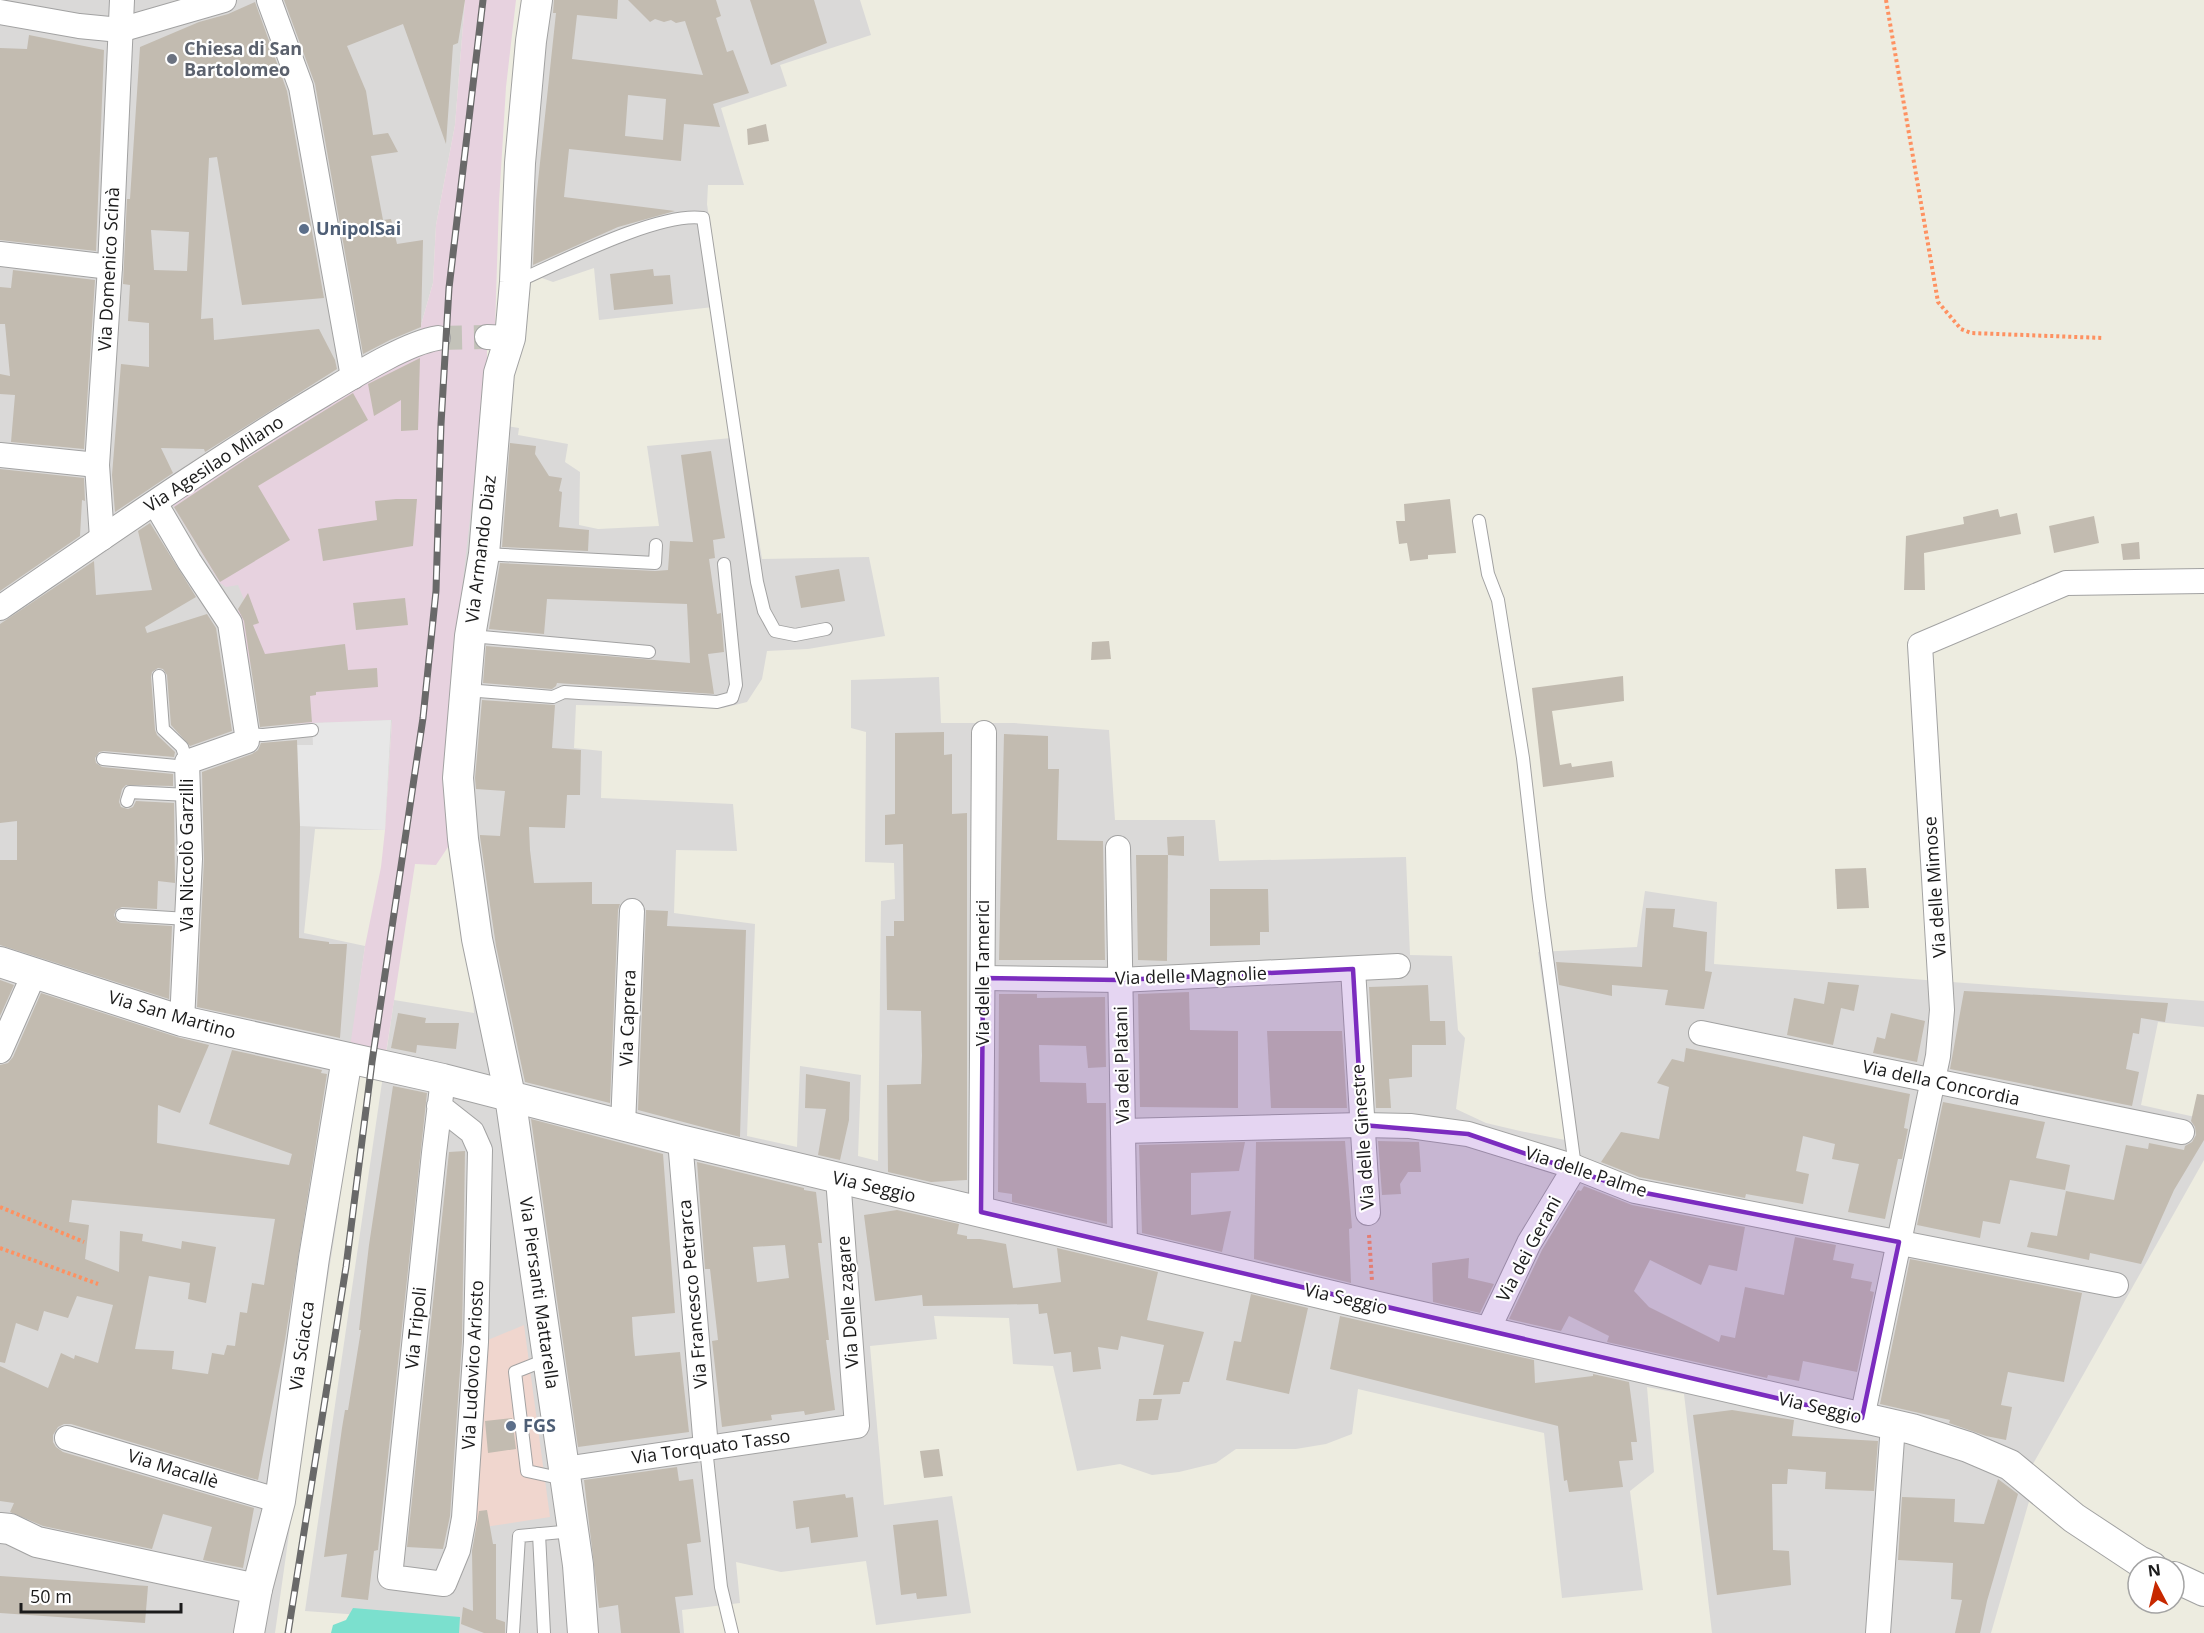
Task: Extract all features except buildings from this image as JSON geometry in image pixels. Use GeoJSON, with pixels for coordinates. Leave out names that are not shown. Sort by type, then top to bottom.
{"type":"FeatureCollection","features":[{"type":"Feature","properties":{"kind":"street","name":"Via Domenico Scinà"},"geometry":{"type":"LineString","coordinates":[[102,538],[97,465],[110,267],[122,0]]}},
{"type":"Feature","properties":{"kind":"street"},"geometry":{"type":"LineString","coordinates":[[0,12],[79,27],[120,30],[224,0]]}},
{"type":"Feature","properties":{"kind":"street"},"geometry":{"type":"LineString","coordinates":[[269,0],[301,87],[352,377]]}},
{"type":"Feature","properties":{"kind":"street","name":"Via Armando Diaz"},"geometry":{"type":"LineString","coordinates":[[510,1096],[477,939],[463,839],[458,778],[470,636],[484,554],[500,373],[498,338],[515,282],[520,163],[531,40],[537,0]]}},
{"type":"Feature","properties":{"kind":"street"},"geometry":{"type":"LineString","coordinates":[[0,254],[110,267]]}},
{"type":"Feature","properties":{"kind":"street","name":"Via Agesilao Milano"},"geometry":{"type":"LineString","coordinates":[[0,608],[246,441],[352,377],[423,340],[438,339]]}},
{"type":"Feature","properties":{"kind":"street"},"geometry":{"type":"LineString","coordinates":[[0,455],[97,465]]}},
{"type":"Feature","properties":{"kind":"street"},"geometry":{"type":"LineString","coordinates":[[155,503],[189,561],[230,623],[247,734]]}},
{"type":"Feature","properties":{"kind":"street","name":"Via delle Mimose"},"geometry":{"type":"LineString","coordinates":[[1862,1418],[1933,1082],[1942,1010],[1920,645],[2066,583],[2204,581]]}},
{"type":"Feature","properties":{"kind":"street","name":"Via Niccolò Garzilli"},"geometry":{"type":"LineString","coordinates":[[182,1021],[190,859],[187,765],[247,741],[247,734]]}},
{"type":"Feature","properties":{"kind":"street","name":"Via delle Tamerici"},"geometry":{"type":"LineString","coordinates":[[981,1212],[984,734]]}},
{"type":"Feature","properties":{"kind":"street","name":"Via dei Platani"},"geometry":{"type":"LineString","coordinates":[[1118,848],[1125,1246]]}},
{"type":"Feature","properties":{"kind":"street","name":"Via Caprera"},"geometry":{"type":"LineString","coordinates":[[623,1125],[632,910]]}},
{"type":"Feature","properties":{"kind":"street","name":"Via San Martino"},"geometry":{"type":"LineString","coordinates":[[0,962],[182,1021],[347,1058],[441,1092]]}},
{"type":"Feature","properties":{"kind":"street","name":"Via delle Magnolie"},"geometry":{"type":"LineString","coordinates":[[983,978],[1120,980],[1398,966]]}},
{"type":"Feature","properties":{"kind":"street","name":"Via delle Ginestre"},"geometry":{"type":"LineString","coordinates":[[1353,969],[1368,1213]]}},
{"type":"Feature","properties":{"kind":"street"},"geometry":{"type":"LineString","coordinates":[[0,1051],[34,974]]}},
{"type":"Feature","properties":{"kind":"street","name":"Via della Concordia"},"geometry":{"type":"LineString","coordinates":[[1701,1033],[2182,1132]]}},
{"type":"Feature","properties":{"kind":"street","name":"Via Sciacca"},"geometry":{"type":"LineString","coordinates":[[249,1633],[257,1589],[280,1501],[314,1258],[347,1058]]}},
{"type":"Feature","properties":{"kind":"street","name":"Via Seggio"},"geometry":{"type":"LineString","coordinates":[[441,1092],[510,1096],[680,1140],[1374,1306],[1893,1425],[1968,1447],[2010,1465],[2074,1518],[2130,1555]]}},
{"type":"Feature","properties":{"kind":"street","name":"Via Ludovico Ariosto"},"geometry":{"type":"LineString","coordinates":[[390,1577],[444,1584],[458,1550],[464,1518],[476,1342],[480,1150],[472,1132],[441,1092]]}},
{"type":"Feature","properties":{"kind":"street","name":"Via Tripoli"},"geometry":{"type":"LineString","coordinates":[[390,1577],[441,1092]]}},
{"type":"Feature","properties":{"kind":"street","name":"Via Piersanti Mattarella"},"geometry":{"type":"LineString","coordinates":[[510,1096],[573,1531],[583,1633]]}},
{"type":"Feature","properties":{"kind":"street","name":"Via delle Palme"},"geometry":{"type":"LineString","coordinates":[[1123,1131],[1362,1125],[1410,1126],[1468,1134],[1575,1167],[1635,1191],[2116,1285]]}},
{"type":"Feature","properties":{"kind":"street","name":"Via Francesco Petrarca"},"geometry":{"type":"LineString","coordinates":[[680,1140],[706,1448]]}},
{"type":"Feature","properties":{"kind":"street","name":"Via dei Gerani"},"geometry":{"type":"LineString","coordinates":[[1487,1332],[1528,1243],[1575,1167]]}},
{"type":"Feature","properties":{"kind":"street","name":"Via Delle zagare"},"geometry":{"type":"LineString","coordinates":[[838,1178],[857,1426]]}},
{"type":"Feature","properties":{"kind":"street"},"geometry":{"type":"LineString","coordinates":[[1878,1633],[1893,1425]]}},
{"type":"Feature","properties":{"kind":"street","name":"Via Torquato Tasso"},"geometry":{"type":"LineString","coordinates":[[565,1474],[706,1448],[857,1426]]}},
{"type":"Feature","properties":{"kind":"street","name":"Via Macallè"},"geometry":{"type":"LineString","coordinates":[[67,1438],[280,1501]]}},
{"type":"Feature","properties":{"kind":"street"},"geometry":{"type":"LineString","coordinates":[[0,1528],[10,1529],[37,1542],[257,1589]]}},
{"type":"Feature","properties":{"kind":"street"},"geometry":{"type":"LineString","coordinates":[[2186,1583],[2204,1591]]}},
{"type":"Feature","properties":{"kind":"lane"},"geometry":{"type":"LineString","coordinates":[[515,282],[634,231],[686,218],[703,218],[757,582],[764,611],[775,631],[795,635],[826,629]]}},
{"type":"Feature","properties":{"kind":"lane"},"geometry":{"type":"LineString","coordinates":[[1479,521],[1488,574],[1498,600],[1523,758],[1575,1167]]}},
{"type":"Feature","properties":{"kind":"lane"},"geometry":{"type":"LineString","coordinates":[[484,554],[655,563],[656,545]]}},
{"type":"Feature","properties":{"kind":"lane"},"geometry":{"type":"LineString","coordinates":[[465,690],[553,697],[564,692],[717,702],[732,699],[736,685],[724,564]]}},
{"type":"Feature","properties":{"kind":"lane"},"geometry":{"type":"LineString","coordinates":[[470,636],[649,652]]}},
{"type":"Feature","properties":{"kind":"lane"},"geometry":{"type":"LineString","coordinates":[[103,759],[187,765],[182,747],[163,729],[159,676]]}},
{"type":"Feature","properties":{"kind":"lane"},"geometry":{"type":"LineString","coordinates":[[247,734],[263,735],[312,729]]}},
{"type":"Feature","properties":{"kind":"lane"},"geometry":{"type":"LineString","coordinates":[[127,801],[130,792],[188,795]]}},
{"type":"Feature","properties":{"kind":"lane"},"geometry":{"type":"LineString","coordinates":[[122,915],[188,919]]}},
{"type":"Feature","properties":{"kind":"lane"},"geometry":{"type":"LineString","coordinates":[[706,1448],[721,1587],[732,1633]]}},
{"type":"Feature","properties":{"kind":"lane"},"geometry":{"type":"LineString","coordinates":[[513,1633],[519,1536],[573,1531]]}},
{"type":"Feature","properties":{"kind":"lane"},"geometry":{"type":"LineString","coordinates":[[539,1534],[544,1633]]}},
{"type":"Feature","properties":{"kind":"path"},"geometry":{"type":"LineString","coordinates":[[1886,0],[1938,302],[1961,329],[1971,333],[2103,338]]}},
{"type":"Feature","properties":{"kind":"path"},"geometry":{"type":"LineString","coordinates":[[0,1208],[84,1242]]}},
{"type":"Feature","properties":{"kind":"path","name":"Via delle Ginestre"},"geometry":{"type":"LineString","coordinates":[[1368,1213],[1374,1306]]}},
{"type":"Feature","properties":{"kind":"path"},"geometry":{"type":"LineString","coordinates":[[0,1248],[98,1284]]}},
{"type":"Feature","properties":{"kind":"highlighted area"},"geometry":{"type":"Polygon","coordinates":[[[1353,969],[1362,1125],[1468,1134],[1635,1191],[1899,1242],[1862,1418],[981,1212],[983,978],[1120,980],[1353,969]]]}},
{"type":"Feature","properties":{"kind":"shaded area"},"geometry":{"type":"Polygon","coordinates":[[[0,0],[465,0],[455,125],[436,225],[433,283],[421,325],[419,389],[397,641],[385,830],[315,829],[304,933],[365,946],[351,1047],[336,1206],[339,1207],[275,1633],[0,1633],[0,0]]]}},
{"type":"Feature","properties":{"kind":"shaded area"},"geometry":{"type":"Polygon","coordinates":[[[465,0],[516,0],[506,87],[495,328],[487,345],[487,368],[447,722],[446,754],[452,841],[436,865],[415,864],[386,1053],[350,1047],[365,946],[381,867],[392,720],[262,725],[255,678],[235,618],[240,606],[245,602],[238,585],[226,587],[220,583],[171,502],[420,349],[421,325],[433,283],[436,225],[455,125],[465,0]]]}},
{"type":"Feature","properties":{"kind":"shaded area"},"geometry":{"type":"Polygon","coordinates":[[[548,0],[860,0],[871,35],[780,65],[787,86],[721,108],[744,185],[708,185],[707,204],[722,306],[599,320],[594,268],[553,282],[523,271],[548,0]]]}},
{"type":"Feature","properties":{"kind":"shaded area"},"geometry":{"type":"Polygon","coordinates":[[[479,422],[519,428],[518,435],[568,444],[565,462],[580,472],[579,525],[598,529],[659,526],[647,446],[742,437],[762,559],[869,557],[885,636],[808,649],[767,651],[762,679],[747,702],[723,708],[576,705],[574,748],[602,751],[601,798],[733,804],[737,851],[676,850],[674,913],[755,924],[747,1136],[797,1147],[800,1066],[861,1075],[858,1156],[878,1161],[881,901],[895,899],[894,863],[865,862],[866,732],[851,728],[851,680],[939,677],[941,723],[1014,723],[1109,730],[1115,820],[1215,820],[1219,861],[1406,857],[1410,955],[1452,956],[1458,1030],[1465,1038],[1456,1109],[1486,1123],[1565,1140],[1538,952],[1637,947],[1645,891],[1717,902],[1714,964],[2204,1001],[2204,1027],[2158,1022],[2141,1105],[2204,1119],[2204,1160],[2033,1464],[2030,1498],[1991,1633],[1712,1633],[1684,1394],[1647,1387],[1654,1472],[1630,1491],[1643,1590],[1562,1598],[1544,1433],[1358,1389],[1352,1434],[1326,1444],[1296,1449],[1236,1449],[1216,1463],[1179,1472],[1152,1475],[1120,1464],[1077,1471],[1053,1366],[1013,1364],[1009,1318],[934,1316],[937,1339],[870,1346],[884,1505],[952,1496],[971,1613],[876,1625],[866,1561],[781,1572],[736,1562],[740,1603],[682,1610],[684,1633],[414,1633],[416,1619],[305,1611],[394,1000],[474,1013],[472,977],[446,754],[447,722],[479,422]]]}},
{"type":"Feature","properties":{"kind":"shaded area"},"geometry":{"type":"Polygon","coordinates":[[[391,720],[385,830],[300,826],[297,745],[313,745],[312,723],[391,720]]]}},
{"type":"Feature","properties":{"kind":"shaded area"},"geometry":{"type":"Polygon","coordinates":[[[524,1325],[550,1517],[472,1529],[483,1342],[524,1325]]]}},
{"type":"Feature","properties":{"kind":"shaded area"},"geometry":{"type":"Polygon","coordinates":[[[353,1608],[460,1617],[459,1633],[331,1633],[333,1625],[346,1620],[353,1608]]]}},
{"type":"Feature","properties":{"kind":"tunnel"},"geometry":{"type":"LineString","coordinates":[[438,338],[487,337]]}},
{"type":"Feature","properties":{"kind":"railway"},"geometry":{"type":"LineString","coordinates":[[288,1633],[346,1267],[372,1062],[423,718],[436,591],[441,424],[449,288],[483,0]]}},
{"type":"Feature","properties":{"kind":"place","name":"Chiesa di San Bartolomeo"},"geometry":{"type":"Point","coordinates":[172,59]}},
{"type":"Feature","properties":{"kind":"place","name":"UnipolSai"},"geometry":{"type":"Point","coordinates":[304,229]}},
{"type":"Feature","properties":{"kind":"place","name":"FGS"},"geometry":{"type":"Point","coordinates":[511,1426]}}]}
